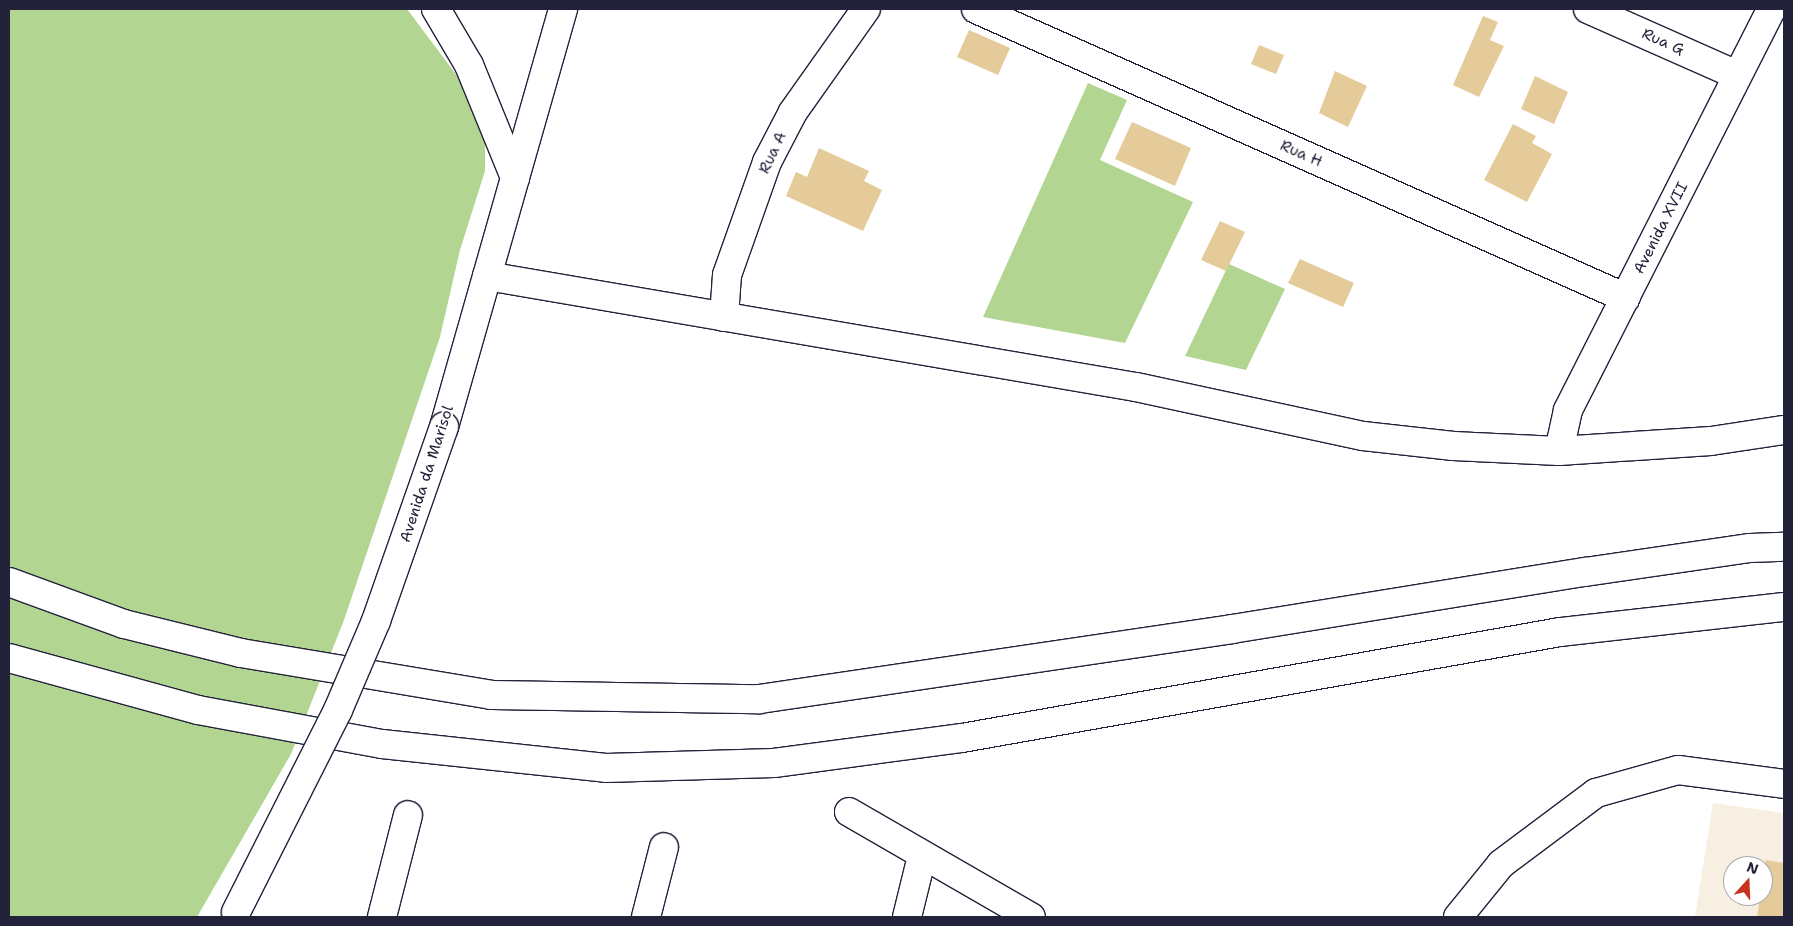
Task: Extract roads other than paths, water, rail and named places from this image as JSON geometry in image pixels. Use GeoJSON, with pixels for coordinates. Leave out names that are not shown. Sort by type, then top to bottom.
{"type":"FeatureCollection","features":[{"type":"Feature","properties":{"kind":"main road"},"geometry":{"type":"LineString","coordinates":[[436,9],[469,65],[515,178]]}},
{"type":"Feature","properties":{"kind":"main road","name":"Avenida da Marisol"},"geometry":{"type":"LineString","coordinates":[[234,915],[338,710],[376,621],[444,427],[564,9]]}},
{"type":"Feature","properties":{"kind":"main road","name":"Rua A"},"geometry":{"type":"LineString","coordinates":[[724,317],[727,275],[767,162],[793,112],[866,9]]}},
{"type":"Feature","properties":{"kind":"main road","name":"Rua H"},"geometry":{"type":"LineString","coordinates":[[976,9],[1626,298]]}},
{"type":"Feature","properties":{"kind":"main road","name":"Rua G"},"geometry":{"type":"LineString","coordinates":[[1588,9],[1738,75]]}},
{"type":"Feature","properties":{"kind":"main road","name":"Avenida XVII"},"geometry":{"type":"LineString","coordinates":[[1559,450],[1568,410],[1771,9]]}},
{"type":"Feature","properties":{"kind":"main road"},"geometry":{"type":"LineString","coordinates":[[487,276],[1136,387],[1363,436],[1453,446],[1559,450],[1711,441],[1784,430]]}},
{"type":"Feature","properties":{"kind":"main road"},"geometry":{"type":"LineString","coordinates":[[9,582],[124,624],[241,653],[491,694],[759,699],[1594,571],[1750,548],[1784,547]]}},
{"type":"Feature","properties":{"kind":"main road"},"geometry":{"type":"LineString","coordinates":[[9,658],[198,710],[382,744],[606,768],[774,763],[962,738],[1560,632],[1784,607]]}},
{"type":"Feature","properties":{"kind":"main road"},"geometry":{"type":"LineString","coordinates":[[1458,917],[1501,864],[1596,793],[1678,770],[1784,784]]}},
{"type":"Feature","properties":{"kind":"main road"},"geometry":{"type":"LineString","coordinates":[[849,812],[922,856],[1031,917]]}},
{"type":"Feature","properties":{"kind":"main road"},"geometry":{"type":"LineString","coordinates":[[382,917],[408,815]]}},
{"type":"Feature","properties":{"kind":"main road"},"geometry":{"type":"LineString","coordinates":[[646,917],[664,847]]}},
{"type":"Feature","properties":{"kind":"main road"},"geometry":{"type":"LineString","coordinates":[[907,917],[922,856]]}}]}
